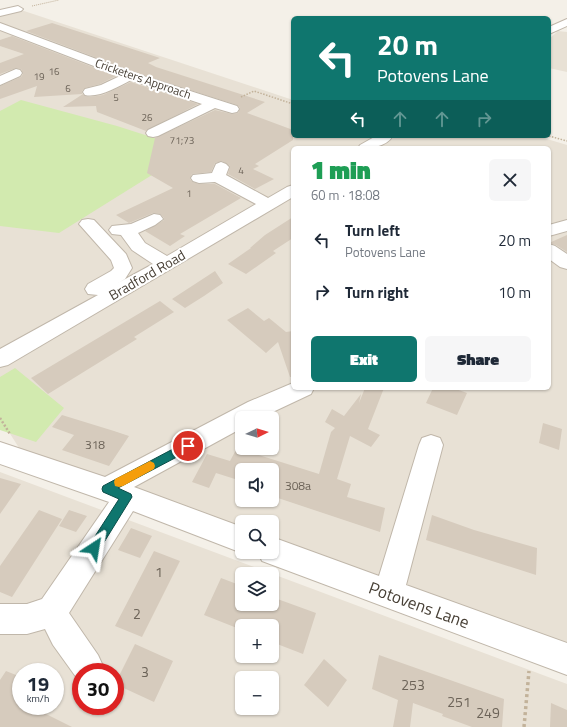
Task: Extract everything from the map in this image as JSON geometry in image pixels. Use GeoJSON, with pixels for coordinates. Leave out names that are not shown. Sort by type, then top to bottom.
{"type":"FeatureCollection","features":[{"type":"Feature","properties":{"kind":"street"},"geometry":{"type":"LineString","coordinates":[[0,13],[18,9]]}},
{"type":"Feature","properties":{"kind":"street"},"geometry":{"type":"LineString","coordinates":[[551,30],[567,22]]}},
{"type":"Feature","properties":{"kind":"street","name":"Cricketers Approach"},"geometry":{"type":"LineString","coordinates":[[0,26],[130,76],[222,105]]}},
{"type":"Feature","properties":{"kind":"street"},"geometry":{"type":"LineString","coordinates":[[59,59],[72,54]]}},
{"type":"Feature","properties":{"kind":"street"},"geometry":{"type":"LineString","coordinates":[[1,80],[16,73]]}},
{"type":"Feature","properties":{"kind":"street"},"geometry":{"type":"LineString","coordinates":[[89,92],[107,90],[130,76]]}},
{"type":"Feature","properties":{"kind":"street","name":"Cricketers Approach"},"geometry":{"type":"LineString","coordinates":[[153,134],[222,105]]}},
{"type":"Feature","properties":{"kind":"street"},"geometry":{"type":"LineString","coordinates":[[369,146],[383,138]]}},
{"type":"Feature","properties":{"kind":"street"},"geometry":{"type":"LineString","coordinates":[[198,178],[219,172],[284,198]]}},
{"type":"Feature","properties":{"kind":"street","name":"Bradford Road"},"geometry":{"type":"LineString","coordinates":[[0,359],[284,198]]}},
{"type":"Feature","properties":{"kind":"street"},"geometry":{"type":"LineString","coordinates":[[154,219],[139,228],[124,230],[141,249],[167,264]]}},
{"type":"Feature","properties":{"kind":"street"},"geometry":{"type":"LineString","coordinates":[[19,349],[56,312],[108,282],[118,275],[123,268],[120,258],[88,224]]}},
{"type":"Feature","properties":{"kind":"street"},"geometry":{"type":"LineString","coordinates":[[551,230],[567,225]]}},
{"type":"Feature","properties":{"kind":"street"},"geometry":{"type":"LineString","coordinates":[[551,251],[567,263]]}},
{"type":"Feature","properties":{"kind":"street"},"geometry":{"type":"LineString","coordinates":[[0,620],[27,619],[52,612],[117,493],[256,410],[299,390]]}},
{"type":"Feature","properties":{"kind":"street"},"geometry":{"type":"LineString","coordinates":[[389,594],[432,445]]}},
{"type":"Feature","properties":{"kind":"street"},"geometry":{"type":"LineString","coordinates":[[0,452],[117,493],[235,537]]}},
{"type":"Feature","properties":{"kind":"street","name":"Potovens Lane"},"geometry":{"type":"LineString","coordinates":[[279,554],[567,659]]}},
{"type":"Feature","properties":{"kind":"street"},"geometry":{"type":"LineString","coordinates":[[52,612],[64,634],[85,663]]}},
{"type":"Feature","properties":{"kind":"path"},"geometry":{"type":"LineString","coordinates":[[18,9],[59,0]]}},
{"type":"Feature","properties":{"kind":"path"},"geometry":{"type":"LineString","coordinates":[[222,105],[254,91],[291,103]]}},
{"type":"Feature","properties":{"kind":"path"},"geometry":{"type":"LineString","coordinates":[[551,137],[567,141]]}},
{"type":"Feature","properties":{"kind":"path"},"geometry":{"type":"LineString","coordinates":[[524,727],[531,646]]}},
{"type":"Feature","properties":{"kind":"shaded area"},"geometry":{"type":"Polygon","coordinates":[[[18,9],[291,99],[291,138],[382,138],[368,146],[291,146],[291,390],[551,390],[551,146],[380,146],[394,138],[544,138],[567,145],[567,659],[279,554],[279,515],[235,515],[235,537],[28,462],[0,418],[0,13],[18,9]]]}},
{"type":"Feature","properties":{"kind":"shaded area"},"geometry":{"type":"Polygon","coordinates":[[[558,31],[567,32],[567,72],[551,68],[551,37],[558,31]]]}},
{"type":"Feature","properties":{"kind":"shaded area"},"geometry":{"type":"Polygon","coordinates":[[[0,472],[254,567],[235,567],[235,611],[279,611],[279,576],[567,684],[567,727],[0,727],[0,472]]]}},
{"type":"Feature","properties":{"kind":"green space"},"geometry":{"type":"Polygon","coordinates":[[[21,100],[117,126],[192,150],[59,233],[0,226],[0,111],[21,100]]]}},
{"type":"Feature","properties":{"kind":"green space"},"geometry":{"type":"Polygon","coordinates":[[[15,368],[64,408],[36,442],[0,430],[0,377],[15,368]]]}},
{"type":"Feature","properties":{"kind":"building"},"geometry":{"type":"Polygon","coordinates":[[[52,23],[160,58],[148,63],[156,67],[265,102],[247,113],[291,129],[291,138],[293,138],[293,140],[255,164],[259,166],[253,169],[274,179],[255,189],[228,174],[230,166],[222,161],[215,163],[211,172],[192,174],[190,179],[193,182],[199,184],[215,184],[241,198],[180,234],[185,236],[170,246],[145,231],[164,220],[160,214],[153,213],[129,223],[116,215],[173,188],[147,173],[155,138],[215,110],[232,114],[238,113],[240,108],[237,105],[134,72],[26,31],[52,23]]]}},
{"type":"Feature","properties":{"kind":"building"},"geometry":{"type":"Polygon","coordinates":[[[12,36],[116,76],[100,84],[85,88],[82,91],[82,94],[34,97],[37,86],[0,99],[0,86],[21,77],[23,74],[21,69],[16,68],[0,74],[0,63],[24,54],[0,46],[0,40],[12,36]]]}},
{"type":"Feature","properties":{"kind":"building"},"geometry":{"type":"Polygon","coordinates":[[[131,82],[198,104],[146,131],[97,112],[96,106],[63,107],[83,94],[90,97],[103,95],[131,82]]]}},
{"type":"Feature","properties":{"kind":"building"},"geometry":{"type":"Polygon","coordinates":[[[291,218],[291,239],[273,251],[276,253],[246,274],[228,264],[251,248],[265,235],[291,218]]]}},
{"type":"Feature","properties":{"kind":"building"},"geometry":{"type":"Polygon","coordinates":[[[567,235],[567,252],[551,244],[551,242],[567,235]]]}},
{"type":"Feature","properties":{"kind":"building"},"geometry":{"type":"Polygon","coordinates":[[[215,271],[223,283],[204,296],[185,308],[172,299],[215,271]]]}},
{"type":"Feature","properties":{"kind":"building"},"geometry":{"type":"Polygon","coordinates":[[[160,301],[174,312],[134,337],[137,339],[48,394],[31,378],[160,301]]]}},
{"type":"Feature","properties":{"kind":"building"},"geometry":{"type":"Polygon","coordinates":[[[248,308],[264,321],[269,318],[286,332],[291,331],[291,377],[278,342],[266,353],[227,320],[248,308]]]}},
{"type":"Feature","properties":{"kind":"building"},"geometry":{"type":"Polygon","coordinates":[[[364,390],[383,390],[368,429],[380,435],[371,447],[350,436],[337,479],[351,484],[347,497],[385,508],[380,532],[279,498],[279,463],[235,463],[235,479],[216,473],[209,488],[192,482],[207,454],[230,461],[235,452],[235,455],[259,455],[319,474],[331,432],[335,428],[325,422],[332,409],[344,416],[361,394],[359,403],[364,390]]]}},
{"type":"Feature","properties":{"kind":"building"},"geometry":{"type":"Polygon","coordinates":[[[432,390],[459,390],[467,393],[457,415],[426,403],[432,390]]]}},
{"type":"Feature","properties":{"kind":"building"},"geometry":{"type":"Polygon","coordinates":[[[62,415],[129,436],[109,466],[62,450],[74,435],[52,427],[62,415]]]}},
{"type":"Feature","properties":{"kind":"building"},"geometry":{"type":"Polygon","coordinates":[[[543,423],[562,429],[559,450],[539,443],[543,423]]]}},
{"type":"Feature","properties":{"kind":"building"},"geometry":{"type":"Polygon","coordinates":[[[0,478],[21,484],[0,514],[0,478]]]}},
{"type":"Feature","properties":{"kind":"building"},"geometry":{"type":"Polygon","coordinates":[[[39,510],[62,519],[12,597],[0,592],[0,566],[39,510]]]}},
{"type":"Feature","properties":{"kind":"building"},"geometry":{"type":"Polygon","coordinates":[[[69,510],[87,516],[76,532],[59,526],[69,510]]]}},
{"type":"Feature","properties":{"kind":"building"},"geometry":{"type":"Polygon","coordinates":[[[432,515],[474,530],[537,548],[536,575],[426,540],[432,515]]]}},
{"type":"Feature","properties":{"kind":"building"},"geometry":{"type":"Polygon","coordinates":[[[131,528],[152,536],[140,558],[118,550],[131,528]]]}},
{"type":"Feature","properties":{"kind":"building"},"geometry":{"type":"Polygon","coordinates":[[[154,551],[180,561],[142,637],[115,626],[154,551]]]}},
{"type":"Feature","properties":{"kind":"building"},"geometry":{"type":"Polygon","coordinates":[[[221,578],[235,583],[235,611],[279,611],[279,600],[316,613],[303,654],[279,645],[279,619],[235,619],[235,627],[204,615],[221,578]]]}},
{"type":"Feature","properties":{"kind":"building"},"geometry":{"type":"Polygon","coordinates":[[[135,644],[173,661],[154,702],[124,688],[124,666],[135,644]]]}},
{"type":"Feature","properties":{"kind":"building"},"geometry":{"type":"Polygon","coordinates":[[[379,655],[504,699],[502,727],[472,727],[413,703],[410,727],[393,727],[398,700],[372,689],[379,655]]]}},
{"type":"Feature","properties":{"kind":"building"},"geometry":{"type":"Polygon","coordinates":[[[324,659],[347,680],[328,707],[304,685],[324,659]]]}},
{"type":"Feature","properties":{"kind":"building"},"geometry":{"type":"Polygon","coordinates":[[[6,671],[12,673],[12,715],[48,715],[72,727],[0,727],[0,680],[6,671]]]}},
{"type":"Feature","properties":{"kind":"building"},"geometry":{"type":"Polygon","coordinates":[[[551,703],[567,710],[567,727],[550,727],[551,703]]]}},
{"type":"Feature","properties":{"kind":"slow traffic"},"geometry":{"type":"LineString","coordinates":[[119,482],[150,466]]}},
{"type":"Feature","properties":{"kind":"route"},"geometry":{"type":"LineString","coordinates":[[94,548],[127,497],[107,489],[188,446]]}}]}
